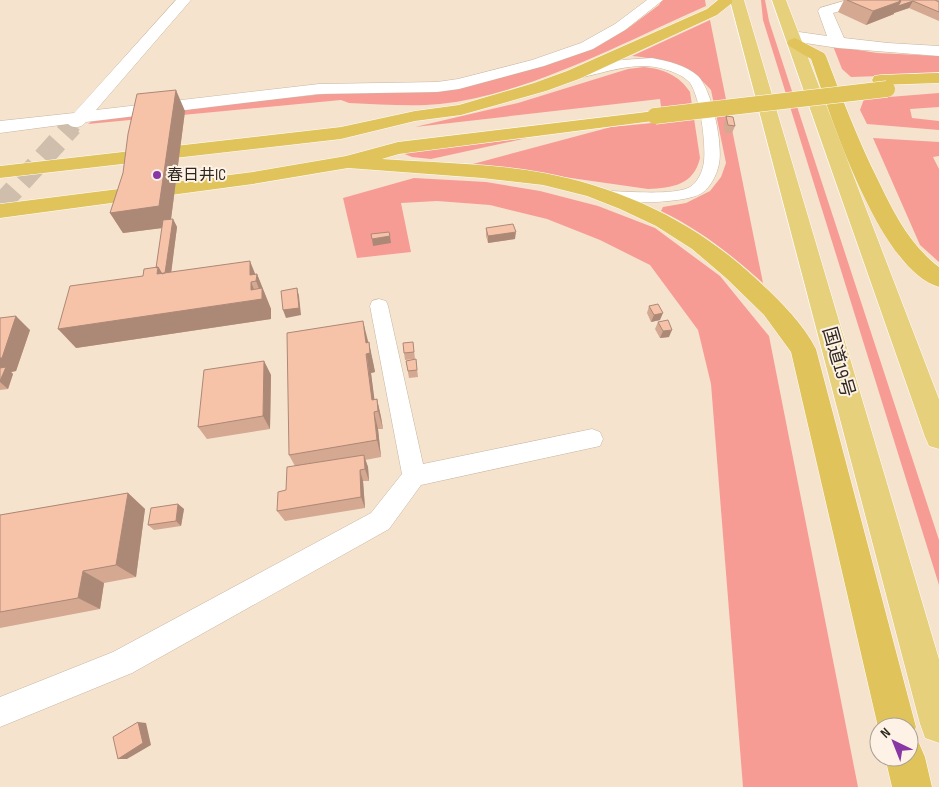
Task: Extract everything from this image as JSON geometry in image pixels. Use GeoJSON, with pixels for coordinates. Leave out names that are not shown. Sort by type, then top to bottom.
{"type":"FeatureCollection","features":[{"type":"Feature","properties":{"kind":"highway"},"geometry":{"type":"LineString","coordinates":[[0,172],[341,133],[415,116],[461,110],[540,88],[573,75],[712,12],[725,0]]}},
{"type":"Feature","properties":{"kind":"highway","name":"国道19号"},"geometry":{"type":"LineString","coordinates":[[737,0],[939,724]]}},
{"type":"Feature","properties":{"kind":"highway"},"geometry":{"type":"LineString","coordinates":[[779,0],[939,437]]}},
{"type":"Feature","properties":{"kind":"highway"},"geometry":{"type":"LineString","coordinates":[[793,40],[818,56],[847,137],[889,226],[920,264],[939,279]]}},
{"type":"Feature","properties":{"kind":"highway"},"geometry":{"type":"LineString","coordinates":[[341,133],[418,134],[655,111],[939,78]]}},
{"type":"Feature","properties":{"kind":"highway"},"geometry":{"type":"LineString","coordinates":[[883,84],[939,87]]}},
{"type":"Feature","properties":{"kind":"highway"},"geometry":{"type":"LineString","coordinates":[[0,211],[253,178],[348,162],[398,148],[655,111]]}},
{"type":"Feature","properties":{"kind":"highway"},"geometry":{"type":"LineString","coordinates":[[348,162],[482,172],[543,179],[594,191],[664,221],[700,244],[734,272],[773,309],[803,349],[895,717]]}},
{"type":"Feature","properties":{"kind":"highway"},"geometry":{"type":"LineString","coordinates":[[907,767],[912,787]]}},
{"type":"Feature","properties":{"kind":"street"},"geometry":{"type":"LineString","coordinates":[[77,121],[184,0]]}},
{"type":"Feature","properties":{"kind":"street"},"geometry":{"type":"LineString","coordinates":[[0,127],[77,121],[319,89],[459,84],[529,66],[587,46],[620,27],[656,0]]}},
{"type":"Feature","properties":{"kind":"street"},"geometry":{"type":"LineString","coordinates":[[838,43],[824,11],[864,0]]}},
{"type":"Feature","properties":{"kind":"street"},"geometry":{"type":"LineString","coordinates":[[793,40],[939,51]]}},
{"type":"Feature","properties":{"kind":"lane"},"geometry":{"type":"LineString","coordinates":[[573,75],[591,73],[632,63],[652,62],[685,73],[695,81],[700,91],[708,122],[712,160],[707,176],[696,191],[671,196],[606,196]]}},
{"type":"Feature","properties":{"kind":"lane"},"geometry":{"type":"LineString","coordinates":[[379,306],[414,476]]}},
{"type":"Feature","properties":{"kind":"lane"},"geometry":{"type":"LineString","coordinates":[[0,712],[122,663],[380,521],[414,476],[592,439]]}},
{"type":"Feature","properties":{"kind":"shaded area"},"geometry":{"type":"Polygon","coordinates":[[[662,0],[705,0],[706,6],[576,65],[508,90],[474,98],[440,104],[417,105],[349,103],[341,100],[88,124],[110,116],[334,93],[460,88],[542,66],[591,48],[627,29],[659,5],[662,0]]]}},
{"type":"Feature","properties":{"kind":"shaded area"},"geometry":{"type":"Polygon","coordinates":[[[761,0],[765,0],[769,21],[939,540],[939,585],[763,20],[761,0]]]}},
{"type":"Feature","properties":{"kind":"shaded area"},"geometry":{"type":"Polygon","coordinates":[[[710,20],[763,283],[715,243],[661,211],[663,207],[686,203],[710,191],[721,177],[726,163],[711,90],[685,69],[654,59],[632,56],[710,20]]]}},
{"type":"Feature","properties":{"kind":"shaded area"},"geometry":{"type":"Polygon","coordinates":[[[833,46],[877,53],[939,56],[939,74],[851,77],[842,69],[833,46]]]}},
{"type":"Feature","properties":{"kind":"shaded area"},"geometry":{"type":"Polygon","coordinates":[[[644,67],[658,69],[676,77],[690,92],[700,158],[693,174],[681,183],[673,186],[648,189],[473,164],[611,127],[663,122],[660,99],[415,127],[518,103],[628,69],[644,67]]]}},
{"type":"Feature","properties":{"kind":"shaded area"},"geometry":{"type":"Polygon","coordinates":[[[939,93],[939,107],[910,109],[912,118],[939,121],[939,130],[867,124],[860,110],[864,99],[939,93]]]}},
{"type":"Feature","properties":{"kind":"shaded area"},"geometry":{"type":"Polygon","coordinates":[[[527,138],[431,159],[412,157],[402,153],[527,138]]]}},
{"type":"Feature","properties":{"kind":"shaded area"},"geometry":{"type":"Polygon","coordinates":[[[873,138],[939,142],[939,156],[933,157],[939,169],[939,262],[920,245],[873,138]]]}},
{"type":"Feature","properties":{"kind":"shaded area"},"geometry":{"type":"Polygon","coordinates":[[[414,178],[486,182],[540,191],[598,206],[655,228],[720,276],[769,336],[858,787],[743,787],[711,384],[698,330],[650,265],[600,240],[547,219],[490,205],[437,201],[401,203],[411,252],[357,258],[343,198],[414,178]]]}},
{"type":"Feature","properties":{"kind":"building"},"geometry":{"type":"Polygon","coordinates":[[[847,0],[899,0],[901,1],[873,11],[847,0]]]}},
{"type":"Feature","properties":{"kind":"building"},"geometry":{"type":"Polygon","coordinates":[[[899,0],[935,0],[939,2],[939,12],[913,1],[898,6],[901,1],[899,0]]]}},
{"type":"Feature","properties":{"kind":"building"},"geometry":{"type":"Polygon","coordinates":[[[176,90],[159,206],[110,213],[123,173],[128,134],[137,94],[176,90]]]}},
{"type":"Feature","properties":{"kind":"building"},"geometry":{"type":"Polygon","coordinates":[[[726,116],[733,117],[735,126],[728,125],[726,116]]]}},
{"type":"Feature","properties":{"kind":"building"},"geometry":{"type":"Polygon","coordinates":[[[173,219],[165,273],[162,274],[158,267],[156,268],[163,220],[173,219]]]}},
{"type":"Feature","properties":{"kind":"building"},"geometry":{"type":"Polygon","coordinates":[[[513,224],[516,232],[488,236],[486,228],[513,224]]]}},
{"type":"Feature","properties":{"kind":"building"},"geometry":{"type":"Polygon","coordinates":[[[389,232],[390,236],[372,239],[371,234],[389,232]]]}},
{"type":"Feature","properties":{"kind":"building"},"geometry":{"type":"Polygon","coordinates":[[[250,261],[250,275],[257,274],[256,281],[251,282],[251,290],[262,288],[262,299],[58,329],[70,286],[143,276],[144,269],[158,267],[157,274],[250,261]]]}},
{"type":"Feature","properties":{"kind":"building"},"geometry":{"type":"Polygon","coordinates":[[[297,288],[299,308],[283,310],[281,291],[297,288]]]}},
{"type":"Feature","properties":{"kind":"building"},"geometry":{"type":"Polygon","coordinates":[[[658,304],[663,313],[654,315],[649,306],[658,304]]]}},
{"type":"Feature","properties":{"kind":"building"},"geometry":{"type":"Polygon","coordinates":[[[16,316],[2,358],[0,358],[0,318],[16,316]]]}},
{"type":"Feature","properties":{"kind":"building"},"geometry":{"type":"Polygon","coordinates":[[[668,320],[672,330],[663,331],[658,322],[668,320]]]}},
{"type":"Feature","properties":{"kind":"building"},"geometry":{"type":"Polygon","coordinates":[[[363,321],[366,343],[369,342],[370,353],[366,354],[372,400],[377,399],[378,411],[374,412],[377,440],[289,455],[287,333],[363,321]]]}},
{"type":"Feature","properties":{"kind":"building"},"geometry":{"type":"Polygon","coordinates":[[[413,342],[414,352],[404,353],[403,343],[413,342]]]}},
{"type":"Feature","properties":{"kind":"building"},"geometry":{"type":"Polygon","coordinates":[[[416,359],[417,370],[408,371],[406,361],[416,359]]]}},
{"type":"Feature","properties":{"kind":"building"},"geometry":{"type":"Polygon","coordinates":[[[264,361],[263,416],[198,427],[204,370],[264,361]]]}},
{"type":"Feature","properties":{"kind":"building"},"geometry":{"type":"Polygon","coordinates":[[[6,367],[0,381],[0,368],[6,367]]]}},
{"type":"Feature","properties":{"kind":"building"},"geometry":{"type":"Polygon","coordinates":[[[364,455],[365,469],[360,470],[361,497],[277,511],[278,492],[286,490],[287,467],[364,455]]]}},
{"type":"Feature","properties":{"kind":"building"},"geometry":{"type":"Polygon","coordinates":[[[128,493],[116,565],[83,571],[78,598],[0,612],[0,515],[128,493]]]}},
{"type":"Feature","properties":{"kind":"building"},"geometry":{"type":"Polygon","coordinates":[[[178,504],[176,521],[148,525],[151,508],[178,504]]]}},
{"type":"Feature","properties":{"kind":"building"},"geometry":{"type":"Polygon","coordinates":[[[138,722],[143,743],[118,759],[113,737],[138,722]]]}},
{"type":"Feature","properties":{"kind":"tunnel"},"geometry":{"type":"LineString","coordinates":[[0,205],[72,126]]}},
{"type":"Feature","properties":{"kind":"place","name":"春日井IC"},"geometry":{"type":"Point","coordinates":[157,175]}}]}
